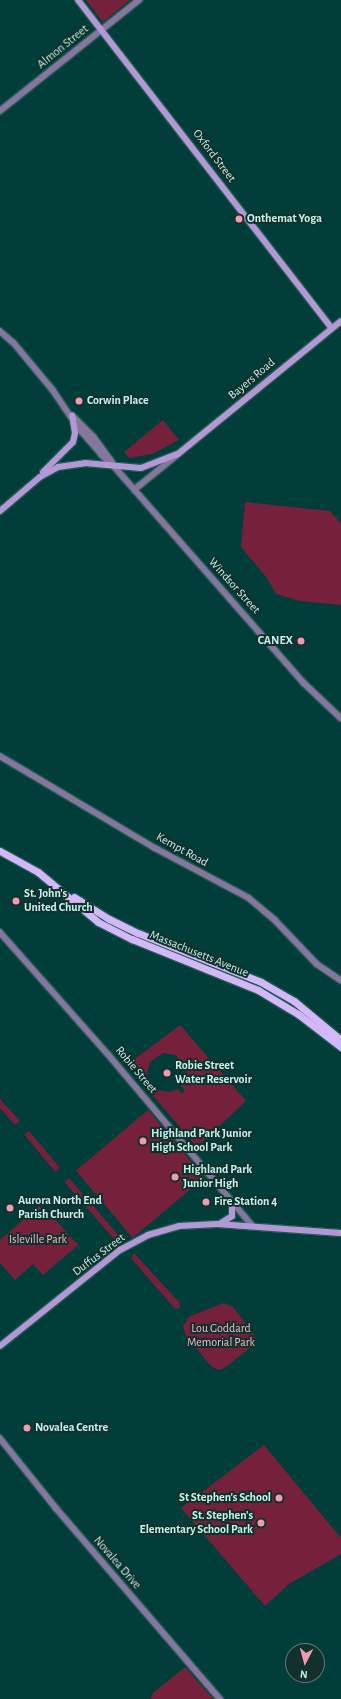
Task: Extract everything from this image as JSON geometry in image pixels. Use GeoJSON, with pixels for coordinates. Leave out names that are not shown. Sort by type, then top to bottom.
{"type":"FeatureCollection","features":[{"type":"Feature","properties":{"kind":"main road","name":"Oxford Street"},"geometry":{"type":"LineString","coordinates":[[78,0],[331,327]]}},
{"type":"Feature","properties":{"kind":"main road","name":"Bayers Road"},"geometry":{"type":"LineString","coordinates":[[40,477],[67,465],[141,468],[178,454],[331,327],[341,321]]}},
{"type":"Feature","properties":{"kind":"main road"},"geometry":{"type":"LineString","coordinates":[[0,510],[40,477],[73,442],[75,432],[72,415]]}},
{"type":"Feature","properties":{"kind":"main road","name":"Massachusetts Avenue"},"geometry":{"type":"LineString","coordinates":[[0,851],[15,858],[109,919],[138,934],[261,982],[294,1001],[341,1040]]}},
{"type":"Feature","properties":{"kind":"main road","name":"Massachusetts Avenue"},"geometry":{"type":"LineString","coordinates":[[50,881],[98,922],[132,939],[258,990],[298,1014],[341,1047]]}},
{"type":"Feature","properties":{"kind":"main road"},"geometry":{"type":"LineString","coordinates":[[217,1224],[232,1216],[232,1201]]}},
{"type":"Feature","properties":{"kind":"main road","name":"Duffus Street"},"geometry":{"type":"LineString","coordinates":[[0,1346],[131,1243],[170,1228],[217,1224],[341,1233]]}},
{"type":"Feature","properties":{"kind":"street","name":"Almon Street"},"geometry":{"type":"LineString","coordinates":[[0,112],[139,0]]}},
{"type":"Feature","properties":{"kind":"street","name":"Windsor Street"},"geometry":{"type":"LineString","coordinates":[[0,331],[14,343],[72,415],[94,437],[114,466],[134,490],[304,683],[341,718]]}},
{"type":"Feature","properties":{"kind":"street","name":"Bayers Road"},"geometry":{"type":"LineString","coordinates":[[134,490],[178,454]]}},
{"type":"Feature","properties":{"kind":"street","name":"Kempt Road"},"geometry":{"type":"LineString","coordinates":[[0,756],[156,848],[249,898],[275,920],[318,964],[341,980]]}},
{"type":"Feature","properties":{"kind":"street","name":"Robie Street"},"geometry":{"type":"LineString","coordinates":[[0,932],[108,1054],[253,1226]]}},
{"type":"Feature","properties":{"kind":"street","name":"Novalea Drive"},"geometry":{"type":"LineString","coordinates":[[0,1438],[56,1508],[220,1699]]}},
{"type":"Feature","properties":{"kind":"green space"},"geometry":{"type":"Polygon","coordinates":[[[86,0],[130,0],[103,22],[86,0]]]}},
{"type":"Feature","properties":{"kind":"green space"},"geometry":{"type":"Polygon","coordinates":[[[163,420],[179,440],[152,454],[129,458],[124,452],[163,420]]]}},
{"type":"Feature","properties":{"kind":"green space"},"geometry":{"type":"Polygon","coordinates":[[[245,502],[330,511],[341,524],[341,605],[300,601],[276,594],[267,578],[241,547],[245,502]]]}},
{"type":"Feature","properties":{"kind":"green space"},"geometry":{"type":"Polygon","coordinates":[[[180,1025],[246,1101],[198,1146],[195,1145],[127,1065],[180,1025]],[[163,1053],[150,1062],[147,1074],[149,1082],[158,1090],[170,1092],[178,1089],[182,1094],[185,1091],[181,1086],[186,1075],[184,1063],[175,1055],[163,1053]]]}},
{"type":"Feature","properties":{"kind":"green space"},"geometry":{"type":"Polygon","coordinates":[[[0,1099],[20,1121],[15,1125],[0,1108],[0,1099]]]}},
{"type":"Feature","properties":{"kind":"green space","name":"Highland Park Junior High School Park"},"geometry":{"type":"Polygon","coordinates":[[[148,1110],[205,1177],[133,1238],[76,1170],[148,1110]]]}},
{"type":"Feature","properties":{"kind":"green space"},"geometry":{"type":"Polygon","coordinates":[[[29,1131],[60,1168],[55,1172],[24,1135],[29,1131]]]}},
{"type":"Feature","properties":{"kind":"green space"},"geometry":{"type":"Polygon","coordinates":[[[69,1178],[123,1240],[118,1244],[64,1182],[69,1178]]]}},
{"type":"Feature","properties":{"kind":"green space","name":"Isleville Park"},"geometry":{"type":"Polygon","coordinates":[[[39,1206],[49,1218],[52,1216],[78,1245],[43,1275],[33,1264],[15,1280],[0,1263],[0,1240],[39,1206]]]}},
{"type":"Feature","properties":{"kind":"green space"},"geometry":{"type":"Polygon","coordinates":[[[134,1253],[179,1302],[180,1308],[175,1309],[131,1258],[134,1253]]]}},
{"type":"Feature","properties":{"kind":"green space","name":"Lou Goddard Memorial Park"},"geometry":{"type":"Polygon","coordinates":[[[224,1303],[233,1307],[254,1334],[255,1339],[252,1346],[226,1367],[219,1370],[211,1366],[186,1336],[183,1326],[190,1316],[224,1303]]]}},
{"type":"Feature","properties":{"kind":"green space","name":"St. Stephen's Elementary School Park"},"geometry":{"type":"Polygon","coordinates":[[[264,1445],[341,1538],[341,1554],[289,1584],[265,1606],[181,1508],[264,1445]]]}},
{"type":"Feature","properties":{"kind":"green space"},"geometry":{"type":"Polygon","coordinates":[[[185,1667],[213,1699],[151,1699],[153,1693],[185,1667]]]}},
{"type":"Feature","properties":{"kind":"place","name":"Onthemat Yoga"},"geometry":{"type":"Point","coordinates":[239,219]}},
{"type":"Feature","properties":{"kind":"place","name":"Corwin Place"},"geometry":{"type":"Point","coordinates":[79,401]}},
{"type":"Feature","properties":{"kind":"place","name":"CANEX"},"geometry":{"type":"Point","coordinates":[301,641]}},
{"type":"Feature","properties":{"kind":"place","name":"St. John's United Church"},"geometry":{"type":"Point","coordinates":[16,901]}},
{"type":"Feature","properties":{"kind":"place","name":"Robie Street Water Reservoir"},"geometry":{"type":"Point","coordinates":[167,1073]}},
{"type":"Feature","properties":{"kind":"place","name":"Highland Park Junior High School Park"},"geometry":{"type":"Point","coordinates":[143,1141]}},
{"type":"Feature","properties":{"kind":"place","name":"Highland Park Junior High"},"geometry":{"type":"Point","coordinates":[175,1177]}},
{"type":"Feature","properties":{"kind":"place","name":"Fire Station 4"},"geometry":{"type":"Point","coordinates":[206,1202]}},
{"type":"Feature","properties":{"kind":"place","name":"Aurora North End Parish Church"},"geometry":{"type":"Point","coordinates":[10,1208]}},
{"type":"Feature","properties":{"kind":"place","name":"Novalea Centre"},"geometry":{"type":"Point","coordinates":[27,1428]}},
{"type":"Feature","properties":{"kind":"place","name":"St Stephen's School"},"geometry":{"type":"Point","coordinates":[279,1498]}},
{"type":"Feature","properties":{"kind":"place","name":"St. Stephen's Elementary School Park"},"geometry":{"type":"Point","coordinates":[261,1523]}}]}
